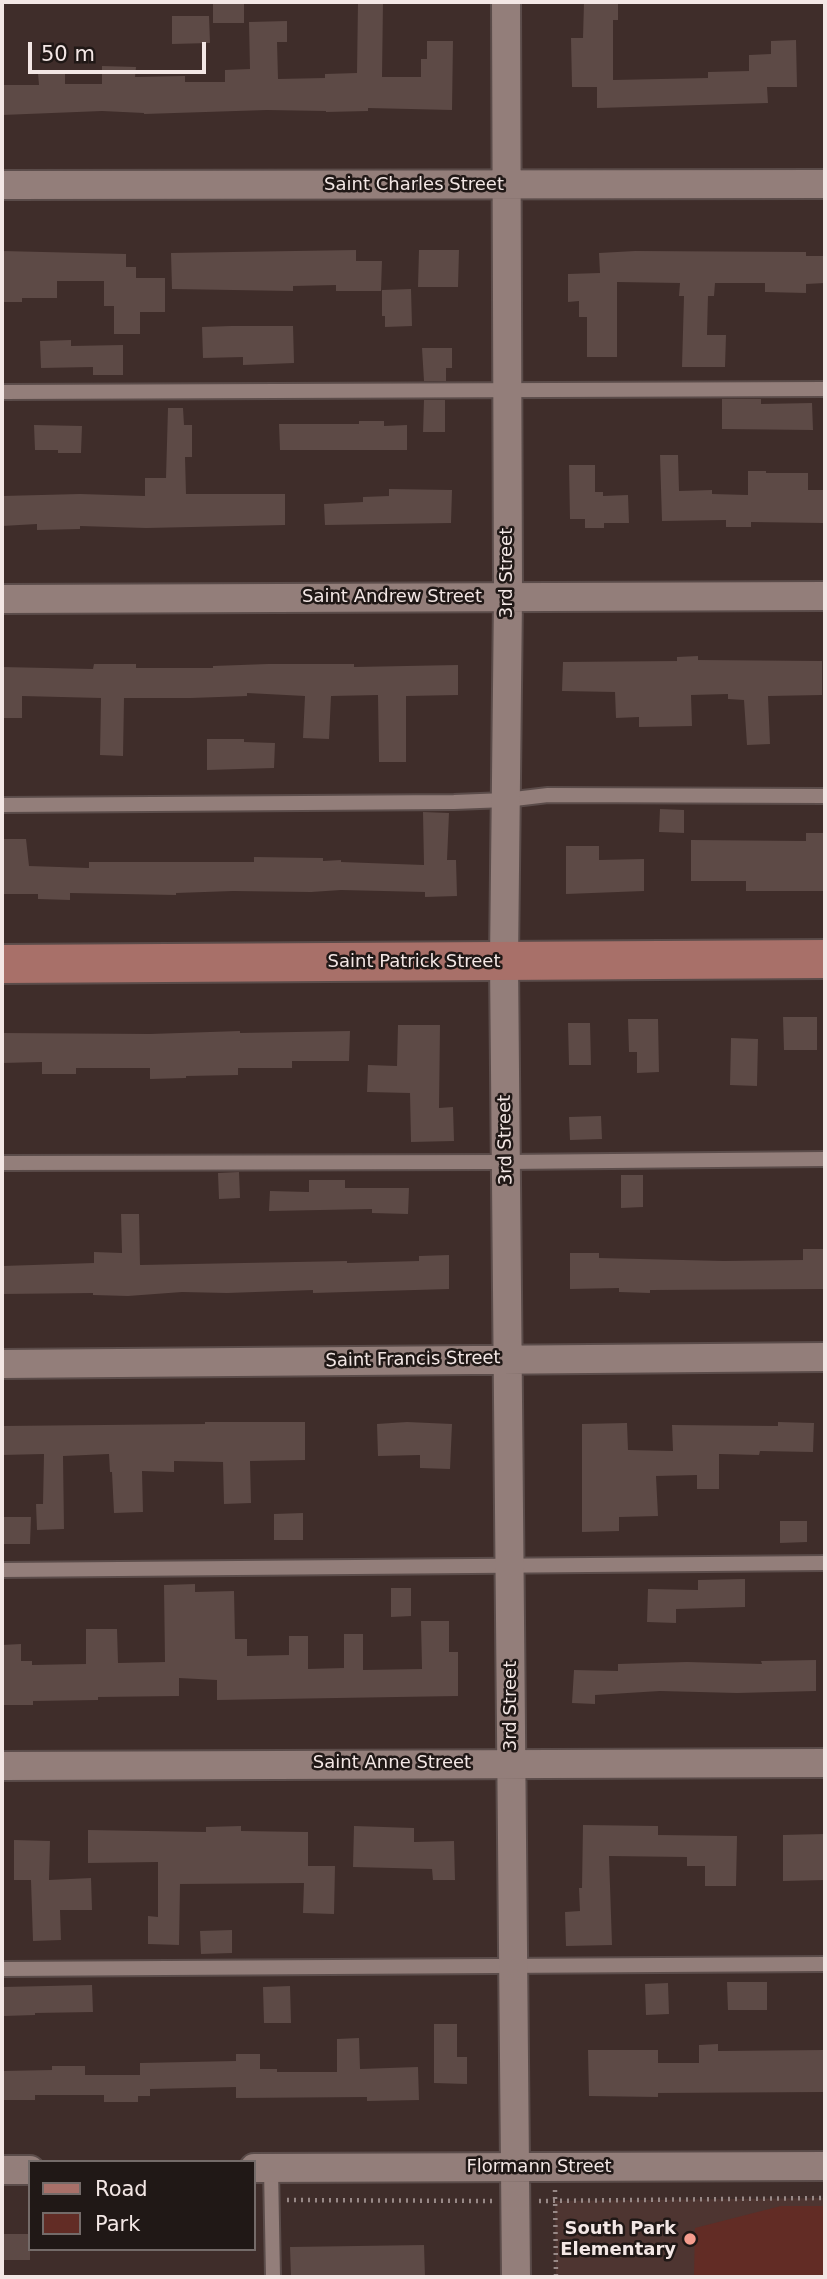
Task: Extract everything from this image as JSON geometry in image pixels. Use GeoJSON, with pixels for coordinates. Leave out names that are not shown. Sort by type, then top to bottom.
{"type":"FeatureCollection","features":[{"type":"Feature","properties":{"kind":"main road","name":"Saint Patrick Street"},"geometry":{"type":"LineString","coordinates":[[2,964],[825,959]]}},
{"type":"Feature","properties":{"kind":"street","name":"3rd Street"},"geometry":{"type":"LineString","coordinates":[[506,2],[508,597],[504,961],[516,2277]]}},
{"type":"Feature","properties":{"kind":"street","name":"Saint Charles Street"},"geometry":{"type":"LineString","coordinates":[[2,185],[825,184]]}},
{"type":"Feature","properties":{"kind":"street","name":"Saint Andrew Street"},"geometry":{"type":"LineString","coordinates":[[2,599],[825,596]]}},
{"type":"Feature","properties":{"kind":"street","name":"Saint Francis Street"},"geometry":{"type":"LineString","coordinates":[[2,1364],[825,1357]]}},
{"type":"Feature","properties":{"kind":"street","name":"Saint Anne Street"},"geometry":{"type":"LineString","coordinates":[[2,1766],[825,1763]]}},
{"type":"Feature","properties":{"kind":"street","name":"Flormann Street"},"geometry":{"type":"LineString","coordinates":[[263,2168],[825,2166]]}},
{"type":"Feature","properties":{"kind":"street"},"geometry":{"type":"LineString","coordinates":[[2,2170],[28,2170]]}},
{"type":"Feature","properties":{"kind":"lane"},"geometry":{"type":"LineString","coordinates":[[2,392],[825,389]]}},
{"type":"Feature","properties":{"kind":"lane"},"geometry":{"type":"LineString","coordinates":[[2,805],[454,803],[548,795],[825,796]]}},
{"type":"Feature","properties":{"kind":"lane"},"geometry":{"type":"LineString","coordinates":[[2,1163],[825,1159]]}},
{"type":"Feature","properties":{"kind":"lane"},"geometry":{"type":"LineString","coordinates":[[2,1570],[825,1563]]}},
{"type":"Feature","properties":{"kind":"lane"},"geometry":{"type":"LineString","coordinates":[[2,1969],[825,1964]]}},
{"type":"Feature","properties":{"kind":"lane"},"geometry":{"type":"LineString","coordinates":[[263,2168],[272,2200],[273,2277]]}},
{"type":"Feature","properties":{"kind":"path"},"geometry":{"type":"LineString","coordinates":[[272,2200],[825,2198]]}},
{"type":"Feature","properties":{"kind":"path"},"geometry":{"type":"LineString","coordinates":[[555,2201],[556,2277]]}},
{"type":"Feature","properties":{"kind":"shaded area","name":"South Park Elementary"},"geometry":{"type":"Polygon","coordinates":[[[825,2198],[825,2277],[556,2277],[555,2201],[825,2198]]]}},
{"type":"Feature","properties":{"kind":"green space"},"geometry":{"type":"Polygon","coordinates":[[[781,2206],[825,2206],[825,2277],[694,2277],[695,2228],[781,2206]]]}},
{"type":"Feature","properties":{"kind":"building"},"geometry":{"type":"Polygon","coordinates":[[[213,2],[244,2],[244,23],[213,23],[213,2]]]}},
{"type":"Feature","properties":{"kind":"building"},"geometry":{"type":"Polygon","coordinates":[[[358,2],[383,2],[382,77],[421,77],[421,59],[427,59],[427,41],[453,41],[452,110],[368,108],[368,111],[326,112],[267,110],[144,114],[102,111],[2,115],[2,85],[39,85],[38,73],[65,73],[65,84],[102,84],[102,66],[136,67],[135,77],[185,76],[185,82],[225,82],[225,70],[250,69],[249,22],[287,21],[287,42],[277,42],[278,79],[325,78],[325,74],[357,73],[358,2]]]}},
{"type":"Feature","properties":{"kind":"building"},"geometry":{"type":"Polygon","coordinates":[[[584,2],[618,2],[618,20],[613,20],[613,80],[708,78],[708,72],[749,71],[749,55],[771,54],[771,41],[796,40],[797,87],[767,87],[768,103],[597,108],[597,87],[572,87],[571,38],[583,38],[584,2]]]}},
{"type":"Feature","properties":{"kind":"building"},"geometry":{"type":"Polygon","coordinates":[[[172,16],[209,16],[210,43],[172,44],[172,16]]]}},
{"type":"Feature","properties":{"kind":"building"},"geometry":{"type":"Polygon","coordinates":[[[356,250],[356,261],[382,261],[381,291],[336,291],[336,285],[293,286],[293,291],[172,289],[171,253],[356,250]]]}},
{"type":"Feature","properties":{"kind":"building"},"geometry":{"type":"Polygon","coordinates":[[[419,250],[459,250],[458,287],[418,287],[419,250]]]}},
{"type":"Feature","properties":{"kind":"building"},"geometry":{"type":"Polygon","coordinates":[[[2,251],[126,254],[126,267],[136,267],[136,278],[165,278],[165,312],[140,312],[140,334],[114,334],[114,306],[104,306],[104,281],[57,281],[57,298],[22,298],[22,302],[2,302],[2,251]]]}},
{"type":"Feature","properties":{"kind":"building"},"geometry":{"type":"Polygon","coordinates":[[[806,252],[806,256],[825,256],[825,283],[806,284],[806,293],[765,292],[765,283],[715,283],[714,296],[708,296],[707,335],[726,335],[725,367],[682,367],[684,296],[679,296],[680,283],[617,282],[617,357],[587,357],[587,317],[579,317],[579,301],[568,302],[568,274],[600,273],[599,253],[806,252]]]}},
{"type":"Feature","properties":{"kind":"building"},"geometry":{"type":"Polygon","coordinates":[[[411,289],[412,326],[385,327],[385,316],[382,316],[382,290],[411,289]]]}},
{"type":"Feature","properties":{"kind":"building"},"geometry":{"type":"Polygon","coordinates":[[[293,326],[294,363],[243,365],[243,357],[203,358],[202,327],[293,326]]]}},
{"type":"Feature","properties":{"kind":"building"},"geometry":{"type":"Polygon","coordinates":[[[71,340],[71,346],[123,345],[123,375],[93,375],[93,367],[41,368],[40,341],[71,340]]]}},
{"type":"Feature","properties":{"kind":"building"},"geometry":{"type":"Polygon","coordinates":[[[422,348],[452,348],[452,368],[446,368],[446,381],[424,381],[422,348]]]}},
{"type":"Feature","properties":{"kind":"building"},"geometry":{"type":"Polygon","coordinates":[[[722,399],[761,399],[761,404],[812,403],[813,430],[722,429],[722,399]]]}},
{"type":"Feature","properties":{"kind":"building"},"geometry":{"type":"Polygon","coordinates":[[[424,400],[445,400],[445,432],[423,432],[424,400]]]}},
{"type":"Feature","properties":{"kind":"building"},"geometry":{"type":"Polygon","coordinates":[[[168,408],[183,408],[184,425],[192,425],[192,457],[185,457],[186,494],[285,494],[285,525],[146,528],[80,526],[80,529],[37,530],[37,524],[2,526],[2,496],[145,496],[145,478],[166,478],[168,408]]]}},
{"type":"Feature","properties":{"kind":"building"},"geometry":{"type":"Polygon","coordinates":[[[359,421],[384,421],[384,426],[407,425],[407,450],[280,450],[279,424],[359,424],[359,421]]]}},
{"type":"Feature","properties":{"kind":"building"},"geometry":{"type":"Polygon","coordinates":[[[34,425],[82,426],[81,453],[35,450],[34,425]]]}},
{"type":"Feature","properties":{"kind":"building"},"geometry":{"type":"Polygon","coordinates":[[[660,455],[678,455],[679,491],[712,490],[712,494],[748,495],[748,471],[808,473],[808,490],[823,490],[823,523],[751,522],[751,527],[726,527],[726,520],[662,521],[660,455]]]}},
{"type":"Feature","properties":{"kind":"building"},"geometry":{"type":"Polygon","coordinates":[[[569,465],[595,465],[595,492],[603,492],[603,496],[628,495],[629,523],[604,523],[604,528],[585,528],[585,519],[570,519],[569,465]]]}},
{"type":"Feature","properties":{"kind":"building"},"geometry":{"type":"Polygon","coordinates":[[[389,489],[452,490],[451,523],[325,525],[324,504],[363,502],[363,497],[389,496],[389,489]]]}},
{"type":"Feature","properties":{"kind":"building"},"geometry":{"type":"Polygon","coordinates":[[[698,656],[698,660],[822,661],[822,695],[768,696],[770,744],[747,745],[744,700],[728,699],[728,694],[691,695],[692,726],[639,727],[639,717],[616,718],[615,692],[562,691],[563,662],[677,661],[677,657],[698,656]]]}},
{"type":"Feature","properties":{"kind":"building"},"geometry":{"type":"Polygon","coordinates":[[[94,664],[136,664],[136,668],[213,668],[268,664],[354,664],[354,667],[458,665],[458,695],[406,696],[406,762],[379,762],[378,695],[331,696],[329,739],[303,738],[305,696],[247,693],[247,696],[124,698],[123,756],[100,755],[101,698],[22,696],[22,718],[2,718],[2,667],[93,669],[94,664]]]}},
{"type":"Feature","properties":{"kind":"building"},"geometry":{"type":"Polygon","coordinates":[[[207,739],[244,739],[244,742],[275,743],[274,768],[207,770],[207,739]]]}},
{"type":"Feature","properties":{"kind":"building"},"geometry":{"type":"Polygon","coordinates":[[[660,809],[684,810],[684,833],[659,832],[660,809]]]}},
{"type":"Feature","properties":{"kind":"building"},"geometry":{"type":"Polygon","coordinates":[[[423,812],[449,813],[447,860],[456,860],[457,896],[425,897],[425,892],[341,890],[233,891],[176,895],[70,893],[70,900],[38,899],[38,894],[2,894],[2,839],[26,839],[29,866],[89,868],[89,862],[254,862],[254,857],[323,858],[323,861],[424,865],[423,812]]]}},
{"type":"Feature","properties":{"kind":"building"},"geometry":{"type":"Polygon","coordinates":[[[806,833],[825,833],[825,891],[746,891],[746,881],[691,881],[691,840],[806,841],[806,833]]]}},
{"type":"Feature","properties":{"kind":"building"},"geometry":{"type":"Polygon","coordinates":[[[566,846],[599,846],[599,860],[644,859],[644,891],[566,894],[566,846]]]}},
{"type":"Feature","properties":{"kind":"building"},"geometry":{"type":"Polygon","coordinates":[[[783,1017],[817,1017],[817,1050],[784,1050],[783,1017]]]}},
{"type":"Feature","properties":{"kind":"building"},"geometry":{"type":"Polygon","coordinates":[[[628,1019],[658,1019],[659,1072],[637,1073],[637,1052],[629,1052],[628,1019]]]}},
{"type":"Feature","properties":{"kind":"building"},"geometry":{"type":"Polygon","coordinates":[[[568,1023],[590,1023],[591,1065],[569,1065],[568,1023]]]}},
{"type":"Feature","properties":{"kind":"building"},"geometry":{"type":"Polygon","coordinates":[[[398,1025],[440,1025],[439,1108],[453,1107],[454,1141],[411,1142],[410,1093],[367,1092],[368,1065],[397,1066],[398,1025]]]}},
{"type":"Feature","properties":{"kind":"building"},"geometry":{"type":"Polygon","coordinates":[[[350,1031],[349,1061],[292,1061],[292,1068],[238,1068],[238,1075],[150,1079],[150,1068],[76,1068],[76,1074],[42,1074],[42,1062],[2,1063],[2,1033],[150,1034],[350,1031]]]}},
{"type":"Feature","properties":{"kind":"building"},"geometry":{"type":"Polygon","coordinates":[[[731,1038],[758,1039],[757,1086],[730,1085],[731,1038]]]}},
{"type":"Feature","properties":{"kind":"building"},"geometry":{"type":"Polygon","coordinates":[[[601,1116],[602,1139],[570,1140],[569,1117],[601,1116]]]}},
{"type":"Feature","properties":{"kind":"building"},"geometry":{"type":"Polygon","coordinates":[[[239,1172],[240,1198],[219,1199],[218,1173],[239,1172]]]}},
{"type":"Feature","properties":{"kind":"building"},"geometry":{"type":"Polygon","coordinates":[[[621,1175],[643,1175],[643,1207],[621,1208],[621,1175]]]}},
{"type":"Feature","properties":{"kind":"building"},"geometry":{"type":"Polygon","coordinates":[[[309,1180],[345,1180],[345,1188],[409,1188],[408,1214],[372,1213],[372,1209],[269,1211],[270,1191],[309,1192],[309,1180]]]}},
{"type":"Feature","properties":{"kind":"building"},"geometry":{"type":"Polygon","coordinates":[[[121,1214],[139,1214],[140,1265],[419,1261],[419,1256],[449,1255],[449,1289],[313,1293],[313,1290],[182,1292],[128,1296],[93,1293],[2,1294],[2,1266],[94,1263],[94,1252],[122,1253],[121,1214]]]}},
{"type":"Feature","properties":{"kind":"building"},"geometry":{"type":"Polygon","coordinates":[[[803,1249],[825,1249],[825,1289],[650,1290],[650,1293],[619,1292],[619,1288],[570,1289],[570,1253],[599,1253],[599,1258],[803,1260],[803,1249]]]}},
{"type":"Feature","properties":{"kind":"building"},"geometry":{"type":"Polygon","coordinates":[[[305,1422],[305,1460],[250,1461],[251,1503],[224,1504],[223,1462],[174,1461],[174,1472],[142,1471],[143,1512],[114,1513],[109,1454],[63,1456],[64,1529],[37,1530],[36,1504],[43,1504],[44,1454],[2,1455],[2,1426],[305,1422]]]}},
{"type":"Feature","properties":{"kind":"building"},"geometry":{"type":"Polygon","coordinates":[[[778,1422],[814,1423],[813,1452],[760,1451],[759,1455],[719,1454],[719,1489],[697,1489],[697,1475],[656,1476],[658,1516],[619,1517],[619,1531],[582,1532],[582,1424],[627,1423],[628,1450],[673,1451],[672,1425],[778,1426],[778,1422]]]}},
{"type":"Feature","properties":{"kind":"building"},"geometry":{"type":"Polygon","coordinates":[[[377,1424],[452,1424],[450,1469],[420,1468],[420,1455],[378,1456],[377,1424]]]}},
{"type":"Feature","properties":{"kind":"building"},"geometry":{"type":"Polygon","coordinates":[[[303,1513],[303,1540],[274,1540],[274,1514],[303,1513]]]}},
{"type":"Feature","properties":{"kind":"building"},"geometry":{"type":"Polygon","coordinates":[[[2,1517],[31,1517],[30,1544],[2,1544],[2,1517]]]}},
{"type":"Feature","properties":{"kind":"building"},"geometry":{"type":"Polygon","coordinates":[[[780,1521],[807,1521],[807,1542],[780,1543],[780,1521]]]}},
{"type":"Feature","properties":{"kind":"building"},"geometry":{"type":"Polygon","coordinates":[[[745,1579],[745,1607],[676,1609],[676,1623],[647,1622],[648,1589],[698,1590],[698,1580],[745,1579]]]}},
{"type":"Feature","properties":{"kind":"building"},"geometry":{"type":"Polygon","coordinates":[[[195,1584],[195,1592],[234,1591],[235,1639],[247,1639],[247,1656],[289,1655],[289,1636],[308,1636],[308,1669],[344,1668],[344,1634],[363,1634],[363,1670],[422,1669],[421,1621],[449,1621],[449,1652],[458,1652],[458,1696],[217,1700],[217,1680],[179,1678],[179,1696],[98,1697],[98,1700],[33,1701],[33,1705],[2,1705],[2,1645],[21,1644],[21,1661],[32,1661],[32,1665],[86,1664],[86,1629],[117,1629],[118,1663],[165,1662],[164,1585],[195,1584]]]}},
{"type":"Feature","properties":{"kind":"building"},"geometry":{"type":"Polygon","coordinates":[[[391,1588],[411,1588],[411,1616],[391,1617],[391,1588]]]}},
{"type":"Feature","properties":{"kind":"building"},"geometry":{"type":"Polygon","coordinates":[[[816,1660],[816,1691],[660,1691],[595,1695],[595,1704],[572,1703],[574,1670],[618,1671],[618,1664],[762,1664],[761,1661],[816,1660]]]}},
{"type":"Feature","properties":{"kind":"building"},"geometry":{"type":"Polygon","coordinates":[[[583,1825],[658,1826],[658,1835],[737,1836],[736,1886],[705,1886],[705,1866],[687,1866],[687,1857],[609,1856],[612,1945],[566,1946],[565,1912],[580,1911],[583,1825]]]}},
{"type":"Feature","properties":{"kind":"building"},"geometry":{"type":"Polygon","coordinates":[[[241,1826],[241,1831],[308,1832],[308,1866],[335,1866],[334,1914],[303,1913],[304,1883],[180,1884],[179,1945],[148,1944],[148,1916],[158,1917],[158,1862],[88,1863],[88,1830],[206,1832],[206,1827],[241,1826]]]}},
{"type":"Feature","properties":{"kind":"building"},"geometry":{"type":"Polygon","coordinates":[[[354,1826],[414,1828],[414,1842],[454,1841],[455,1880],[433,1880],[432,1869],[353,1867],[354,1826]]]}},
{"type":"Feature","properties":{"kind":"building"},"geometry":{"type":"Polygon","coordinates":[[[825,1834],[825,1880],[783,1881],[783,1835],[825,1834]]]}},
{"type":"Feature","properties":{"kind":"building"},"geometry":{"type":"Polygon","coordinates":[[[14,1840],[50,1841],[49,1880],[91,1878],[92,1910],[60,1910],[61,1940],[33,1941],[31,1880],[14,1880],[14,1840]]]}},
{"type":"Feature","properties":{"kind":"building"},"geometry":{"type":"Polygon","coordinates":[[[232,1930],[232,1953],[201,1954],[200,1931],[232,1930]]]}},
{"type":"Feature","properties":{"kind":"building"},"geometry":{"type":"Polygon","coordinates":[[[727,1982],[767,1982],[767,2010],[728,2010],[727,1982]]]}},
{"type":"Feature","properties":{"kind":"building"},"geometry":{"type":"Polygon","coordinates":[[[668,1983],[669,2014],[646,2015],[645,1984],[668,1983]]]}},
{"type":"Feature","properties":{"kind":"building"},"geometry":{"type":"Polygon","coordinates":[[[92,1985],[93,2012],[4,2016],[3,1987],[92,1985]]]}},
{"type":"Feature","properties":{"kind":"building"},"geometry":{"type":"Polygon","coordinates":[[[290,1986],[291,2023],[264,2023],[263,1987],[290,1986]]]}},
{"type":"Feature","properties":{"kind":"building"},"geometry":{"type":"Polygon","coordinates":[[[434,2024],[457,2024],[457,2057],[467,2057],[467,2084],[434,2083],[434,2024]]]}},
{"type":"Feature","properties":{"kind":"building"},"geometry":{"type":"Polygon","coordinates":[[[359,2038],[360,2069],[418,2067],[419,2100],[367,2101],[367,2097],[236,2098],[236,2087],[150,2089],[150,2096],[138,2096],[138,2102],[104,2102],[104,2095],[35,2095],[35,2100],[2,2100],[2,2071],[52,2070],[52,2066],[85,2066],[85,2075],[140,2075],[140,2063],[236,2061],[236,2054],[260,2054],[260,2069],[277,2069],[277,2072],[337,2072],[337,2039],[359,2038]]]}},
{"type":"Feature","properties":{"kind":"building"},"geometry":{"type":"Polygon","coordinates":[[[718,2044],[718,2051],[825,2050],[825,2092],[658,2093],[658,2097],[589,2096],[588,2050],[658,2050],[658,2063],[699,2063],[699,2045],[718,2044]]]}},
{"type":"Feature","properties":{"kind":"building"},"geometry":{"type":"Polygon","coordinates":[[[4,2234],[28,2234],[30,2260],[4,2260],[4,2234]]]}},
{"type":"Feature","properties":{"kind":"building"},"geometry":{"type":"Polygon","coordinates":[[[424,2245],[425,2277],[291,2277],[290,2247],[424,2245]]]}},
{"type":"Feature","properties":{"kind":"place","name":"South Park Elementary"},"geometry":{"type":"Point","coordinates":[690,2239]}}]}
